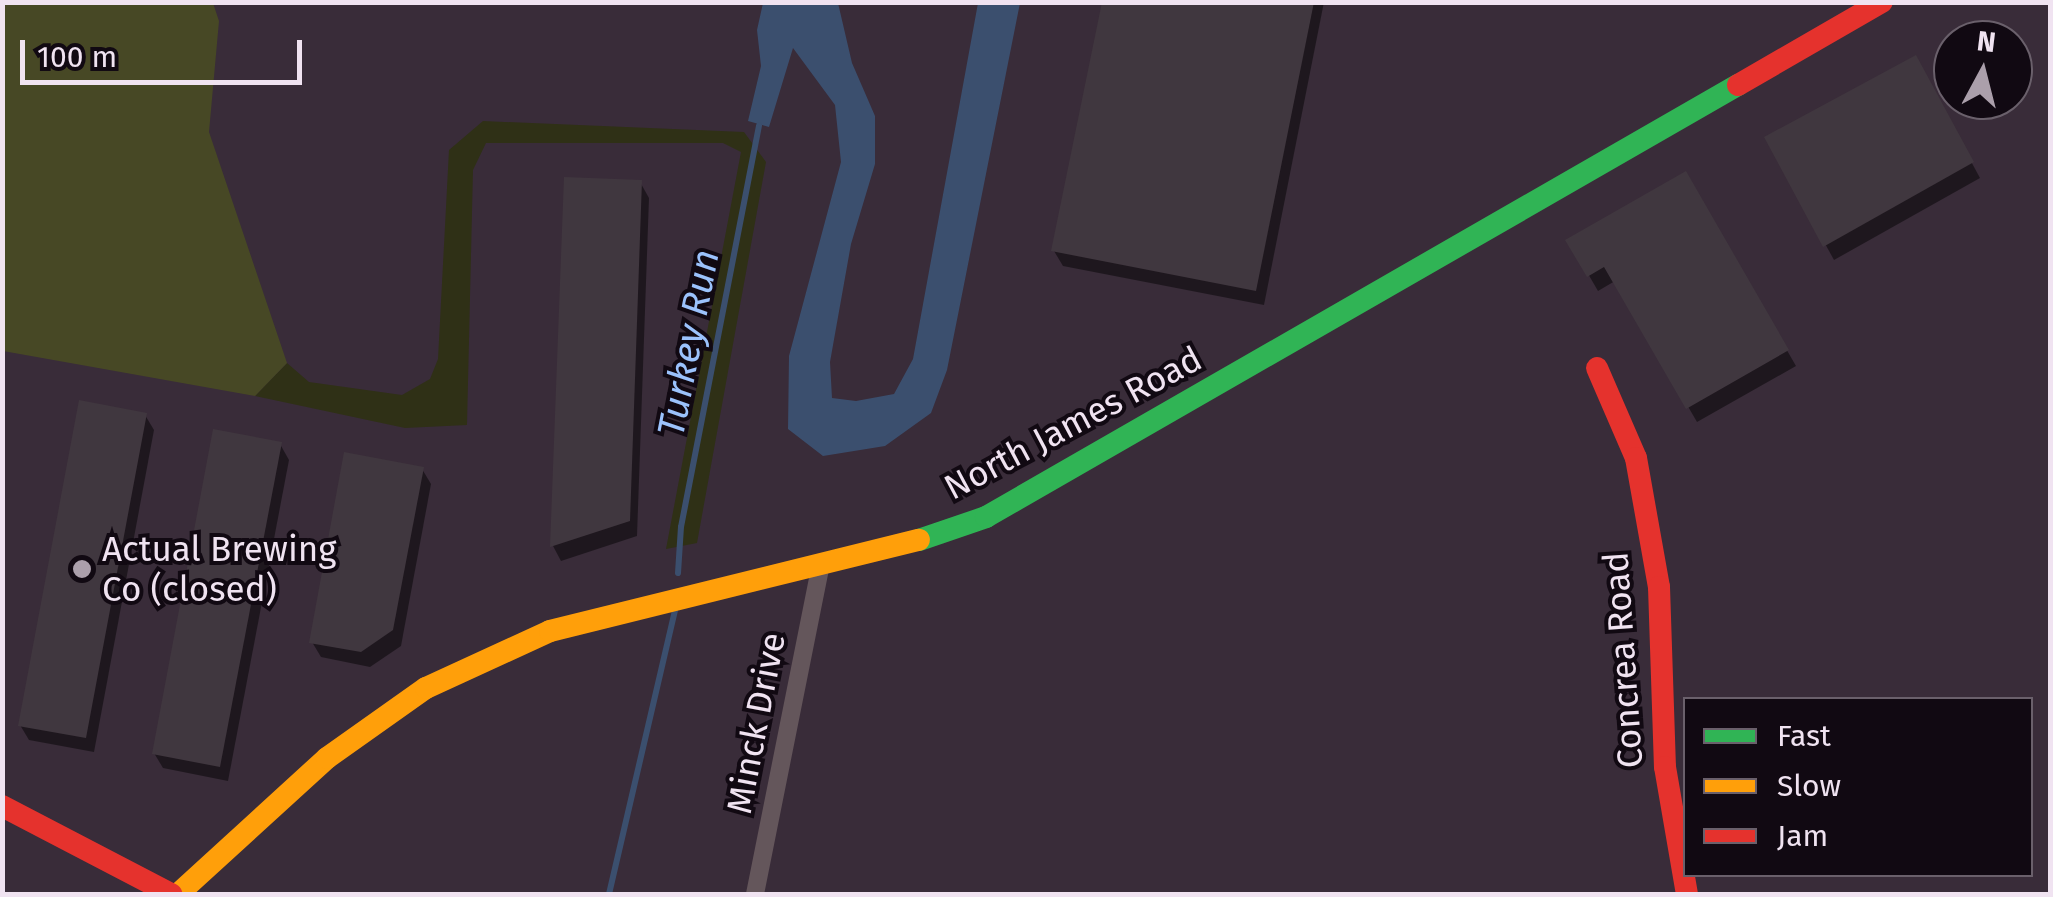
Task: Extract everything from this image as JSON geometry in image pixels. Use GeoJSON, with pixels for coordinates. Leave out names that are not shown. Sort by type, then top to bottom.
{"type":"FeatureCollection","features":[{"type":"Feature","properties":{"kind":"street","name":"North James Road"},"geometry":{"type":"LineString","coordinates":[[175,894],[327,758],[426,688],[550,632],[659,598],[821,565],[986,517],[1882,2]]}},
{"type":"Feature","properties":{"kind":"street","name":"Concrea Road"},"geometry":{"type":"LineString","coordinates":[[1597,368],[1636,458],[1659,587],[1665,767],[1683,871]]}},
{"type":"Feature","properties":{"kind":"street","name":"Minck Drive"},"geometry":{"type":"LineString","coordinates":[[755,894],[821,565]]}},
{"type":"Feature","properties":{"kind":"street"},"geometry":{"type":"LineString","coordinates":[[2,806],[175,894]]}},
{"type":"Feature","properties":{"kind":"shaded area"},"geometry":{"type":"Polygon","coordinates":[[[3,3],[2050,3],[2050,894],[3,894],[3,3]]]}},
{"type":"Feature","properties":{"kind":"green space"},"geometry":{"type":"Polygon","coordinates":[[[2,3],[213,3],[219,21],[209,132],[287,363],[255,396],[3,351],[2,3]]]}},
{"type":"Feature","properties":{"kind":"green space"},"geometry":{"type":"Polygon","coordinates":[[[483,121],[744,132],[766,162],[697,543],[666,549],[741,152],[723,143],[486,143],[473,170],[467,425],[405,428],[255,396],[287,363],[309,382],[402,395],[430,379],[438,359],[449,150],[483,121]]]}},
{"type":"Feature","properties":{"kind":"water"},"geometry":{"type":"Polygon","coordinates":[[[763,3],[838,3],[852,63],[875,116],[875,164],[851,244],[830,362],[832,398],[856,401],[894,394],[913,359],[978,3],[1020,3],[947,370],[931,413],[885,446],[823,456],[788,429],[789,356],[841,162],[835,105],[793,48],[769,127],[748,121],[761,66],[757,30],[763,3]]]}},
{"type":"Feature","properties":{"kind":"building"},"geometry":{"type":"Polygon","coordinates":[[[1102,2],[1314,2],[1256,291],[1051,251],[1102,2]]]}},
{"type":"Feature","properties":{"kind":"building"},"geometry":{"type":"Polygon","coordinates":[[[1916,55],[1933,86],[1933,120],[1951,120],[1974,162],[1823,247],[1764,137],[1916,55]]]}},
{"type":"Feature","properties":{"kind":"building"},"geometry":{"type":"Polygon","coordinates":[[[1686,171],[1789,350],[1686,409],[1604,267],[1587,277],[1565,240],[1686,171]]]}},
{"type":"Feature","properties":{"kind":"building"},"geometry":{"type":"Polygon","coordinates":[[[564,177],[642,180],[630,521],[550,547],[564,177]]]}},
{"type":"Feature","properties":{"kind":"building","name":"Actual Brewing Co (closed)"},"geometry":{"type":"Polygon","coordinates":[[[79,400],[147,413],[86,738],[18,726],[79,400]]]}},
{"type":"Feature","properties":{"kind":"building"},"geometry":{"type":"Polygon","coordinates":[[[213,429],[282,442],[220,767],[152,754],[213,429]]]}},
{"type":"Feature","properties":{"kind":"building"},"geometry":{"type":"Polygon","coordinates":[[[344,452],[424,467],[393,630],[361,652],[309,643],[344,452]]]}},
{"type":"Feature","properties":{"kind":"waterway","name":"Turkey Run"},"geometry":{"type":"LineString","coordinates":[[678,573],[681,527],[759,125]]}},
{"type":"Feature","properties":{"kind":"waterway","name":"Turkey Run"},"geometry":{"type":"LineString","coordinates":[[609,894],[675,610]]}},
{"type":"Feature","properties":{"kind":"traffic: fast"},"geometry":{"type":"LineString","coordinates":[[919,540],[986,517],[1738,85]]}},
{"type":"Feature","properties":{"kind":"traffic: slow"},"geometry":{"type":"LineString","coordinates":[[178,894],[327,758],[426,688],[550,631],[919,540]]}},
{"type":"Feature","properties":{"kind":"traffic: jam"},"geometry":{"type":"LineString","coordinates":[[1738,85],[1882,2]]}},
{"type":"Feature","properties":{"kind":"traffic: jam"},"geometry":{"type":"LineString","coordinates":[[1597,368],[1636,458],[1659,587],[1665,767],[1683,871]]}},
{"type":"Feature","properties":{"kind":"traffic: jam"},"geometry":{"type":"LineString","coordinates":[[2,806],[171,894]]}},
{"type":"Feature","properties":{"kind":"traffic: jam"},"geometry":{"type":"LineString","coordinates":[[1684,877],[1687,894]]}},
{"type":"Feature","properties":{"kind":"place","name":"Actual Brewing Co (closed)"},"geometry":{"type":"Point","coordinates":[82,569]}}]}
